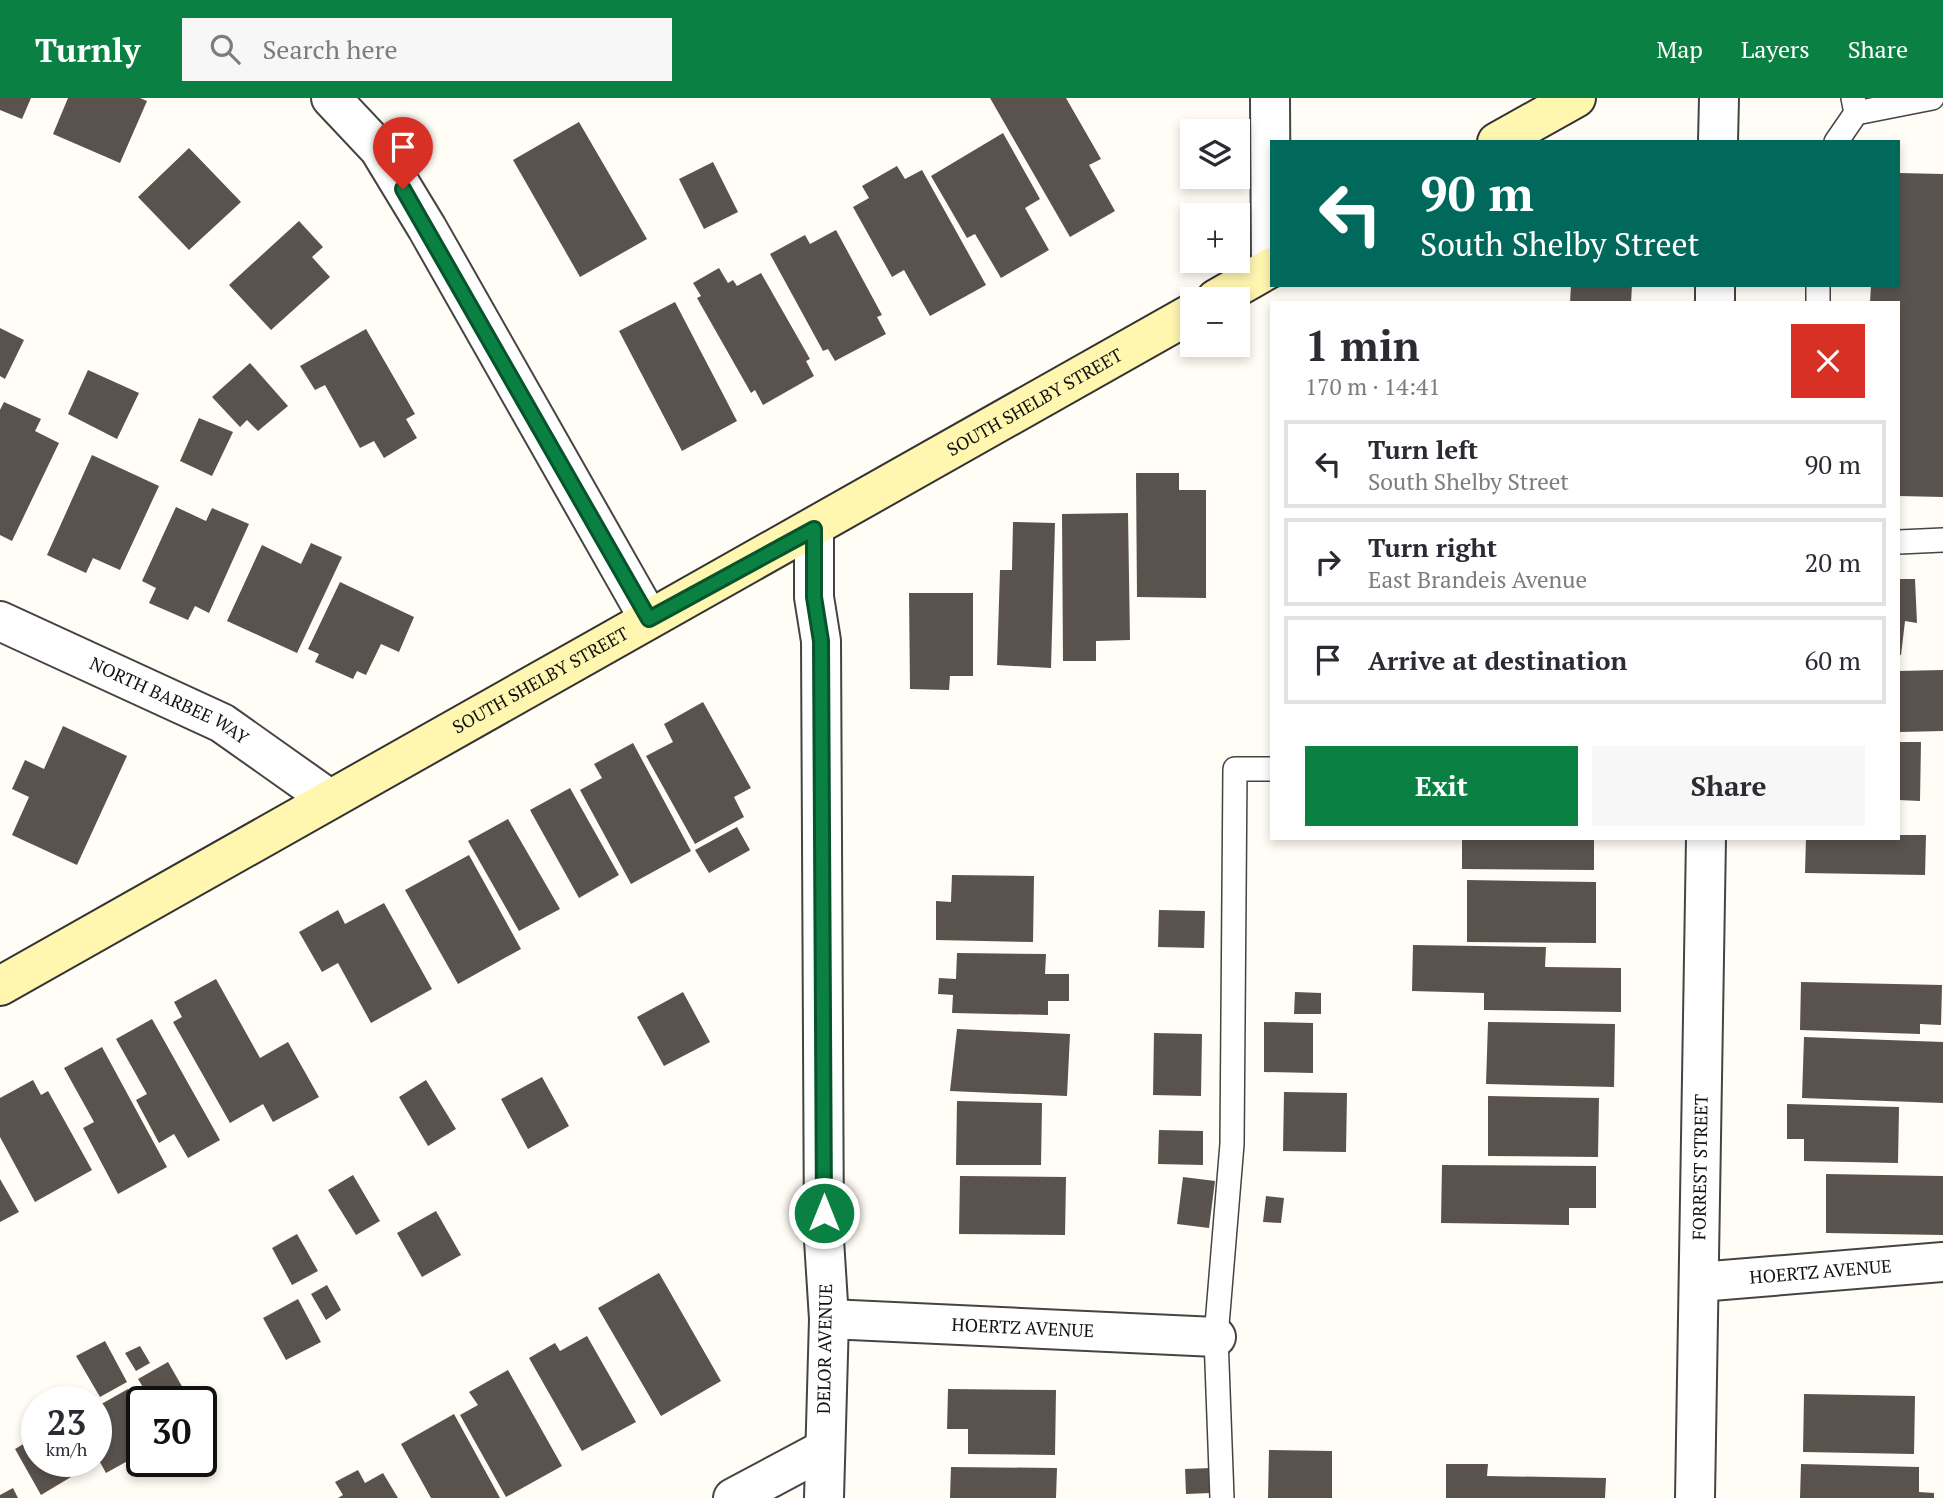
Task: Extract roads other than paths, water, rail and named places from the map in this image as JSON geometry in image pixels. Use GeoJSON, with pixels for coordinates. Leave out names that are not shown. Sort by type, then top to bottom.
{"type":"FeatureCollection","features":[{"type":"Feature","properties":{"kind":"main road"},"geometry":{"type":"LineString","coordinates":[[1501,140],[1576,98]]}},
{"type":"Feature","properties":{"kind":"main road"},"geometry":{"type":"LineString","coordinates":[[1237,287],[1270,268]]}},
{"type":"Feature","properties":{"kind":"main road","name":"SOUTH SHELBY STREET"},"geometry":{"type":"LineString","coordinates":[[0,985],[328,798],[814,529],[1180,320]]}},
{"type":"Feature","properties":{"kind":"street"},"geometry":{"type":"LineString","coordinates":[[331,98],[379,149],[427,228],[649,619]]}},
{"type":"Feature","properties":{"kind":"street"},"geometry":{"type":"LineString","coordinates":[[1270,98],[1270,140]]}},
{"type":"Feature","properties":{"kind":"street"},"geometry":{"type":"LineString","coordinates":[[1718,140],[1719,98]]}},
{"type":"Feature","properties":{"kind":"street","name":"DELOR AVENUE"},"geometry":{"type":"LineString","coordinates":[[814,529],[814,597],[821,641],[824,1226],[829,1319],[823,1450],[824,1498]]}},
{"type":"Feature","properties":{"kind":"street","name":"NORTH BARBEE WAY"},"geometry":{"type":"LineString","coordinates":[[0,621],[222,723],[328,798]]}},
{"type":"Feature","properties":{"kind":"street","name":"FORREST STREET"},"geometry":{"type":"LineString","coordinates":[[1695,1498],[1706,840]]}},
{"type":"Feature","properties":{"kind":"street","name":"HOERTZ AVENUE"},"geometry":{"type":"LineString","coordinates":[[1699,1282],[1943,1262]]}},
{"type":"Feature","properties":{"kind":"street","name":"HOERTZ AVENUE"},"geometry":{"type":"LineString","coordinates":[[829,1319],[1216,1337]]}},
{"type":"Feature","properties":{"kind":"street"},"geometry":{"type":"LineString","coordinates":[[733,1498],[823,1450]]}},
{"type":"Feature","properties":{"kind":"lane"},"geometry":{"type":"LineString","coordinates":[[1837,140],[1855,105],[1932,98]]}},
{"type":"Feature","properties":{"kind":"lane"},"geometry":{"type":"LineString","coordinates":[[1900,542],[1943,540]]}},
{"type":"Feature","properties":{"kind":"lane"},"geometry":{"type":"LineString","coordinates":[[1222,1498],[1216,1337],[1232,1144],[1235,769],[1270,769]]}}]}
